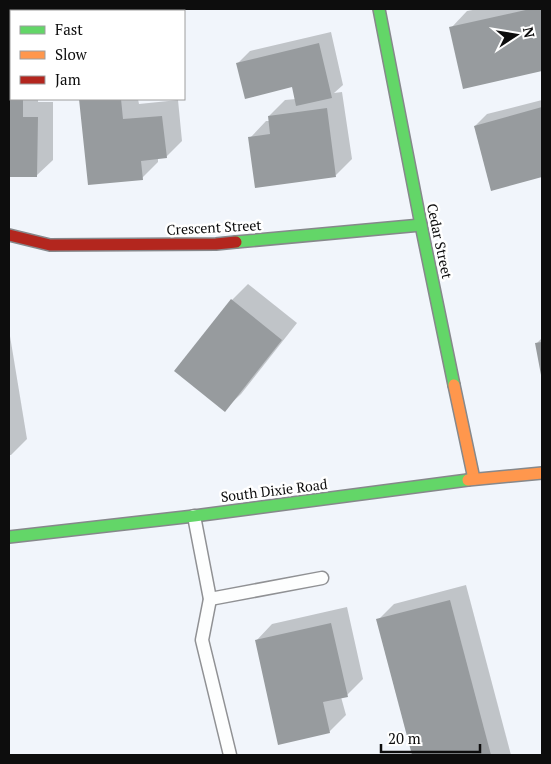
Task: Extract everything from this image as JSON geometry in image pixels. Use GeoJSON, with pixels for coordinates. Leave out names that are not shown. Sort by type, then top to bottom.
{"type":"FeatureCollection","features":[{"type":"Feature","properties":{"kind":"street","name":"Cedar Street"},"geometry":{"type":"LineString","coordinates":[[379,9],[421,225],[474,479]]}},
{"type":"Feature","properties":{"kind":"street","name":"Crescent Street"},"geometry":{"type":"LineString","coordinates":[[9,235],[50,245],[216,244],[421,225]]}},
{"type":"Feature","properties":{"kind":"street","name":"South Dixie Road"},"geometry":{"type":"LineString","coordinates":[[9,538],[474,479],[542,473]]}},
{"type":"Feature","properties":{"kind":"lane"},"geometry":{"type":"LineString","coordinates":[[194,516],[210,599],[202,640],[230,755]]}},
{"type":"Feature","properties":{"kind":"lane"},"geometry":{"type":"LineString","coordinates":[[210,599],[322,578]]}},
{"type":"Feature","properties":{"kind":"building"},"geometry":{"type":"Polygon","coordinates":[[[530,9],[542,9],[542,71],[463,89],[449,27],[530,9]]]}},
{"type":"Feature","properties":{"kind":"building"},"geometry":{"type":"Polygon","coordinates":[[[319,43],[332,98],[296,106],[292,87],[245,99],[236,63],[319,43]]]}},
{"type":"Feature","properties":{"kind":"building"},"geometry":{"type":"Polygon","coordinates":[[[10,89],[10,100],[23,100],[23,117],[38,117],[37,177],[9,177],[10,89]]]}},
{"type":"Feature","properties":{"kind":"building"},"geometry":{"type":"Polygon","coordinates":[[[79,100],[121,100],[123,119],[162,116],[167,158],[141,161],[143,180],[88,185],[79,100]]]}},
{"type":"Feature","properties":{"kind":"building"},"geometry":{"type":"Polygon","coordinates":[[[542,107],[542,177],[491,191],[474,126],[542,107]]]}},
{"type":"Feature","properties":{"kind":"building"},"geometry":{"type":"Polygon","coordinates":[[[327,108],[336,177],[255,188],[248,137],[270,134],[268,116],[327,108]]]}},
{"type":"Feature","properties":{"kind":"building"},"geometry":{"type":"Polygon","coordinates":[[[231,299],[282,340],[225,412],[174,371],[231,299]]]}},
{"type":"Feature","properties":{"kind":"building"},"geometry":{"type":"Polygon","coordinates":[[[542,342],[542,375],[541,375],[535,343],[542,342]]]}},
{"type":"Feature","properties":{"kind":"building"},"geometry":{"type":"Polygon","coordinates":[[[450,600],[491,755],[412,755],[376,619],[450,600]]]}},
{"type":"Feature","properties":{"kind":"building"},"geometry":{"type":"Polygon","coordinates":[[[331,623],[348,697],[323,702],[330,733],[278,745],[255,640],[331,623]]]}},
{"type":"Feature","properties":{"kind":"traffic: fast"},"geometry":{"type":"LineString","coordinates":[[379,9],[454,385]]}},
{"type":"Feature","properties":{"kind":"traffic: fast"},"geometry":{"type":"LineString","coordinates":[[236,242],[421,225]]}},
{"type":"Feature","properties":{"kind":"traffic: fast"},"geometry":{"type":"LineString","coordinates":[[9,537],[194,516],[468,480]]}},
{"type":"Feature","properties":{"kind":"traffic: slow"},"geometry":{"type":"LineString","coordinates":[[454,385],[474,479]]}},
{"type":"Feature","properties":{"kind":"traffic: slow"},"geometry":{"type":"LineString","coordinates":[[468,480],[542,473]]}},
{"type":"Feature","properties":{"kind":"traffic: jam"},"geometry":{"type":"LineString","coordinates":[[9,235],[50,245],[216,244],[236,242]]}}]}
